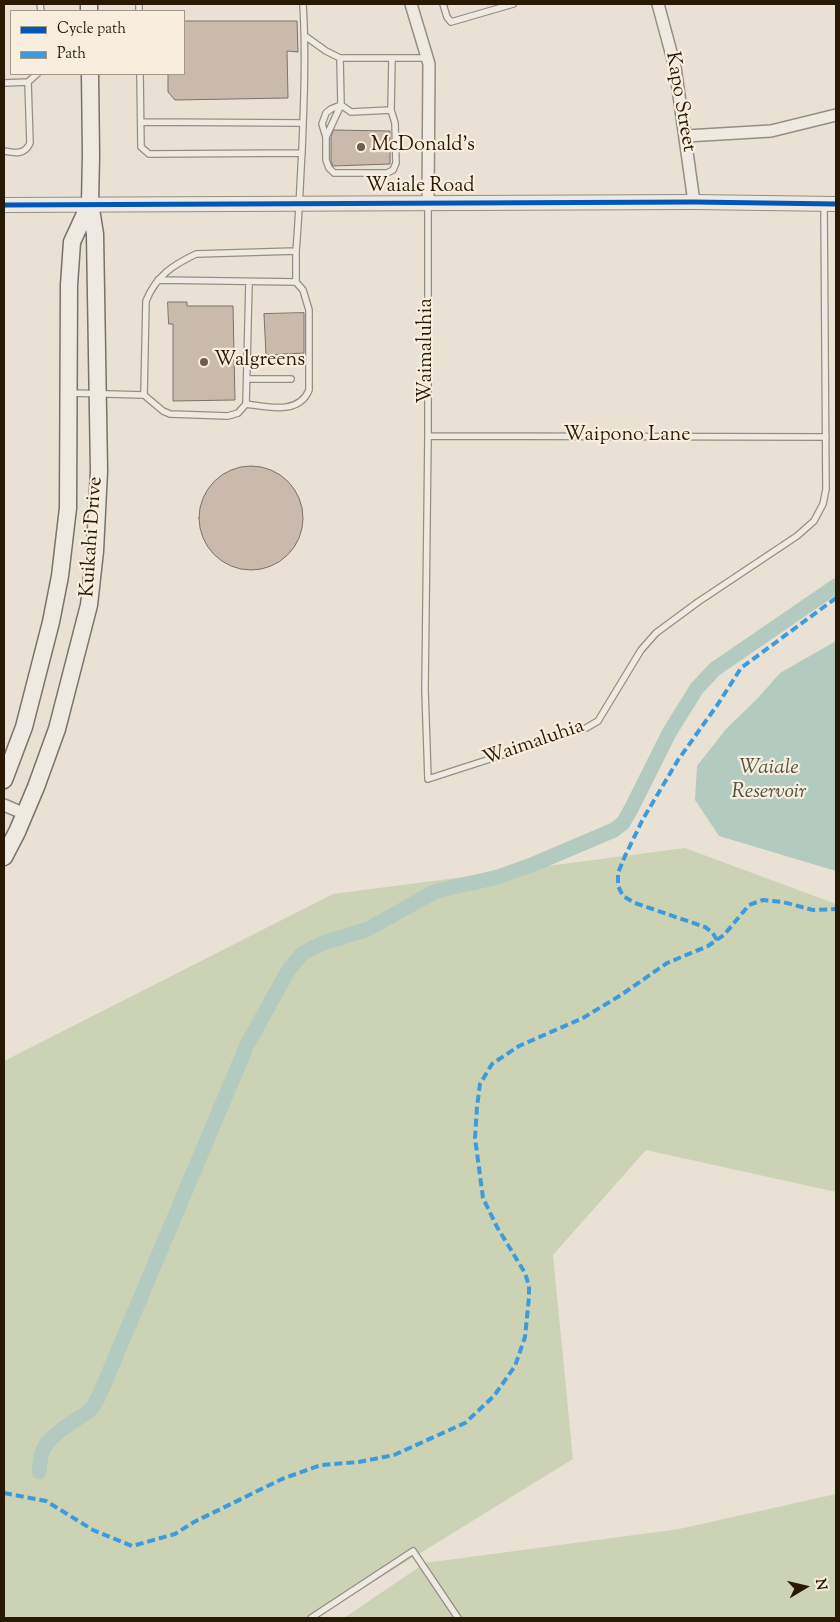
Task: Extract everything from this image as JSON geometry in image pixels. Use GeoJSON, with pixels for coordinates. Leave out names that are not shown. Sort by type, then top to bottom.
{"type":"FeatureCollection","features":[{"type":"Feature","properties":{"kind":"main road","name":"Kuikahi Drive"},"geometry":{"type":"LineString","coordinates":[[4,857],[25,814],[57,729],[89,605],[95,551],[99,471],[95,234],[90,203],[90,75]]}},
{"type":"Feature","properties":{"kind":"main road","name":"Kuikahi Drive"},"geometry":{"type":"LineString","coordinates":[[4,780],[24,726],[51,622],[60,576],[68,508],[69,285],[72,242],[90,203]]}},
{"type":"Feature","properties":{"kind":"street"},"geometry":{"type":"LineString","coordinates":[[411,4],[429,64],[428,204]]}},
{"type":"Feature","properties":{"kind":"street","name":"Kapo Street"},"geometry":{"type":"LineString","coordinates":[[658,4],[675,67],[694,202]]}},
{"type":"Feature","properties":{"kind":"street"},"geometry":{"type":"LineString","coordinates":[[686,136],[771,131],[836,115]]}},
{"type":"Feature","properties":{"kind":"street","name":"Waiale Road"},"geometry":{"type":"LineString","coordinates":[[4,205],[90,203],[428,204],[694,202],[830,204]]}},
{"type":"Feature","properties":{"kind":"street"},"geometry":{"type":"LineString","coordinates":[[4,806],[25,814]]}},
{"type":"Feature","properties":{"kind":"lane"},"geometry":{"type":"LineString","coordinates":[[246,404],[273,407],[296,406],[305,399],[309,390],[309,310],[303,290],[296,282],[296,251],[301,203],[305,36],[303,4]]}},
{"type":"Feature","properties":{"kind":"lane"},"geometry":{"type":"LineString","coordinates":[[443,4],[451,22],[513,4]]}},
{"type":"Feature","properties":{"kind":"lane"},"geometry":{"type":"LineString","coordinates":[[305,36],[326,51],[340,58],[427,58]]}},
{"type":"Feature","properties":{"kind":"lane"},"geometry":{"type":"LineString","coordinates":[[326,136],[341,105],[340,58]]}},
{"type":"Feature","properties":{"kind":"lane"},"geometry":{"type":"LineString","coordinates":[[341,105],[331,108],[326,113],[322,124],[326,136],[326,160],[329,168],[334,173],[387,173],[393,170],[396,163],[396,123],[391,110],[392,58]]}},
{"type":"Feature","properties":{"kind":"lane"},"geometry":{"type":"LineString","coordinates":[[4,83],[28,82],[36,75]]}},
{"type":"Feature","properties":{"kind":"lane"},"geometry":{"type":"LineString","coordinates":[[140,75],[141,147],[149,154],[302,153]]}},
{"type":"Feature","properties":{"kind":"lane"},"geometry":{"type":"LineString","coordinates":[[4,151],[21,152],[28,149],[30,143],[28,82]]}},
{"type":"Feature","properties":{"kind":"lane"},"geometry":{"type":"LineString","coordinates":[[341,105],[351,112],[391,110]]}},
{"type":"Feature","properties":{"kind":"lane"},"geometry":{"type":"LineString","coordinates":[[141,122],[303,123]]}},
{"type":"Feature","properties":{"kind":"lane","name":"Waimaluhia"},"geometry":{"type":"LineString","coordinates":[[428,204],[425,690],[428,779],[586,728],[598,721],[641,650],[656,633],[698,602],[797,536],[814,521],[823,504],[826,489],[830,204]]}},
{"type":"Feature","properties":{"kind":"lane"},"geometry":{"type":"LineString","coordinates":[[144,395],[146,301],[152,286],[158,280],[182,261],[196,254],[296,251]]}},
{"type":"Feature","properties":{"kind":"lane"},"geometry":{"type":"LineString","coordinates":[[158,280],[296,282]]}},
{"type":"Feature","properties":{"kind":"lane"},"geometry":{"type":"LineString","coordinates":[[69,393],[144,395],[163,411],[170,414],[228,416],[238,413],[246,404],[249,282]]}},
{"type":"Feature","properties":{"kind":"lane"},"geometry":{"type":"LineString","coordinates":[[247,378],[292,379]]}},
{"type":"Feature","properties":{"kind":"lane","name":"Waipono Lane"},"geometry":{"type":"LineString","coordinates":[[428,436],[826,437]]}},
{"type":"Feature","properties":{"kind":"lane"},"geometry":{"type":"LineString","coordinates":[[311,1618],[412,1551],[458,1618]]}},
{"type":"Feature","properties":{"kind":"shaded area"},"geometry":{"type":"Polygon","coordinates":[[[685,848],[836,904],[836,1192],[646,1150],[553,1255],[573,1459],[315,1618],[4,1618],[4,1061],[333,894],[685,848]]]}},
{"type":"Feature","properties":{"kind":"shaded area"},"geometry":{"type":"Polygon","coordinates":[[[836,1494],[836,1618],[344,1618],[425,1563],[679,1529],[836,1494]]]}},
{"type":"Feature","properties":{"kind":"water","name":"Waiale Reservoir"},"geometry":{"type":"Polygon","coordinates":[[[836,641],[836,871],[719,836],[695,800],[697,766],[726,729],[758,698],[780,673],[836,641]]]}},
{"type":"Feature","properties":{"kind":"building"},"geometry":{"type":"Polygon","coordinates":[[[185,21],[297,21],[298,52],[287,51],[288,98],[175,100],[168,92],[168,75],[185,75],[185,21]]]}},
{"type":"Feature","properties":{"kind":"building","name":"McDonald's"},"geometry":{"type":"Polygon","coordinates":[[[334,130],[390,131],[390,164],[333,166],[331,161],[331,137],[334,130]]]}},
{"type":"Feature","properties":{"kind":"building","name":"Walgreens"},"geometry":{"type":"Polygon","coordinates":[[[168,302],[187,302],[187,306],[233,306],[235,400],[173,401],[173,324],[169,324],[168,302]]]}},
{"type":"Feature","properties":{"kind":"building"},"geometry":{"type":"Polygon","coordinates":[[[304,313],[304,353],[266,355],[264,314],[304,313]]]}},
{"type":"Feature","properties":{"kind":"building"},"geometry":{"type":"Polygon","coordinates":[[[251,466],[271,470],[288,481],[299,498],[303,518],[299,538],[288,555],[271,566],[251,570],[231,566],[214,555],[203,538],[199,518],[203,498],[214,481],[231,470],[251,466]]]}},
{"type":"Feature","properties":{"kind":"waterway"},"geometry":{"type":"LineString","coordinates":[[39,1472],[41,1454],[49,1440],[89,1411],[99,1396],[247,1045],[289,969],[303,953],[323,943],[368,929],[436,891],[498,877],[614,830],[623,823],[669,733],[697,688],[715,669],[836,586]]}},
{"type":"Feature","properties":{"kind":"marked path"},"geometry":{"type":"LineString","coordinates":[[717,940],[712,932],[705,927],[635,903],[623,896],[618,886],[618,873],[643,819],[678,760],[741,668],[836,598]]}},
{"type":"Feature","properties":{"kind":"marked path"},"geometry":{"type":"LineString","coordinates":[[4,1493],[46,1501],[93,1530],[132,1546],[175,1534],[194,1522],[282,1479],[321,1465],[359,1462],[394,1455],[465,1423],[494,1396],[515,1366],[525,1337],[529,1297],[529,1286],[525,1273],[497,1227],[483,1198],[475,1138],[477,1107],[480,1084],[492,1064],[519,1046],[583,1018],[621,995],[667,963],[708,946],[724,935],[749,905],[763,900],[783,902],[813,910],[836,909]]}},
{"type":"Feature","properties":{"kind":"cycle path"},"geometry":{"type":"LineString","coordinates":[[4,205],[694,202],[836,204]]}},
{"type":"Feature","properties":{"kind":"place","name":"McDonald's"},"geometry":{"type":"Point","coordinates":[361,147]}},
{"type":"Feature","properties":{"kind":"place","name":"Walgreens"},"geometry":{"type":"Point","coordinates":[204,362]}}]}
